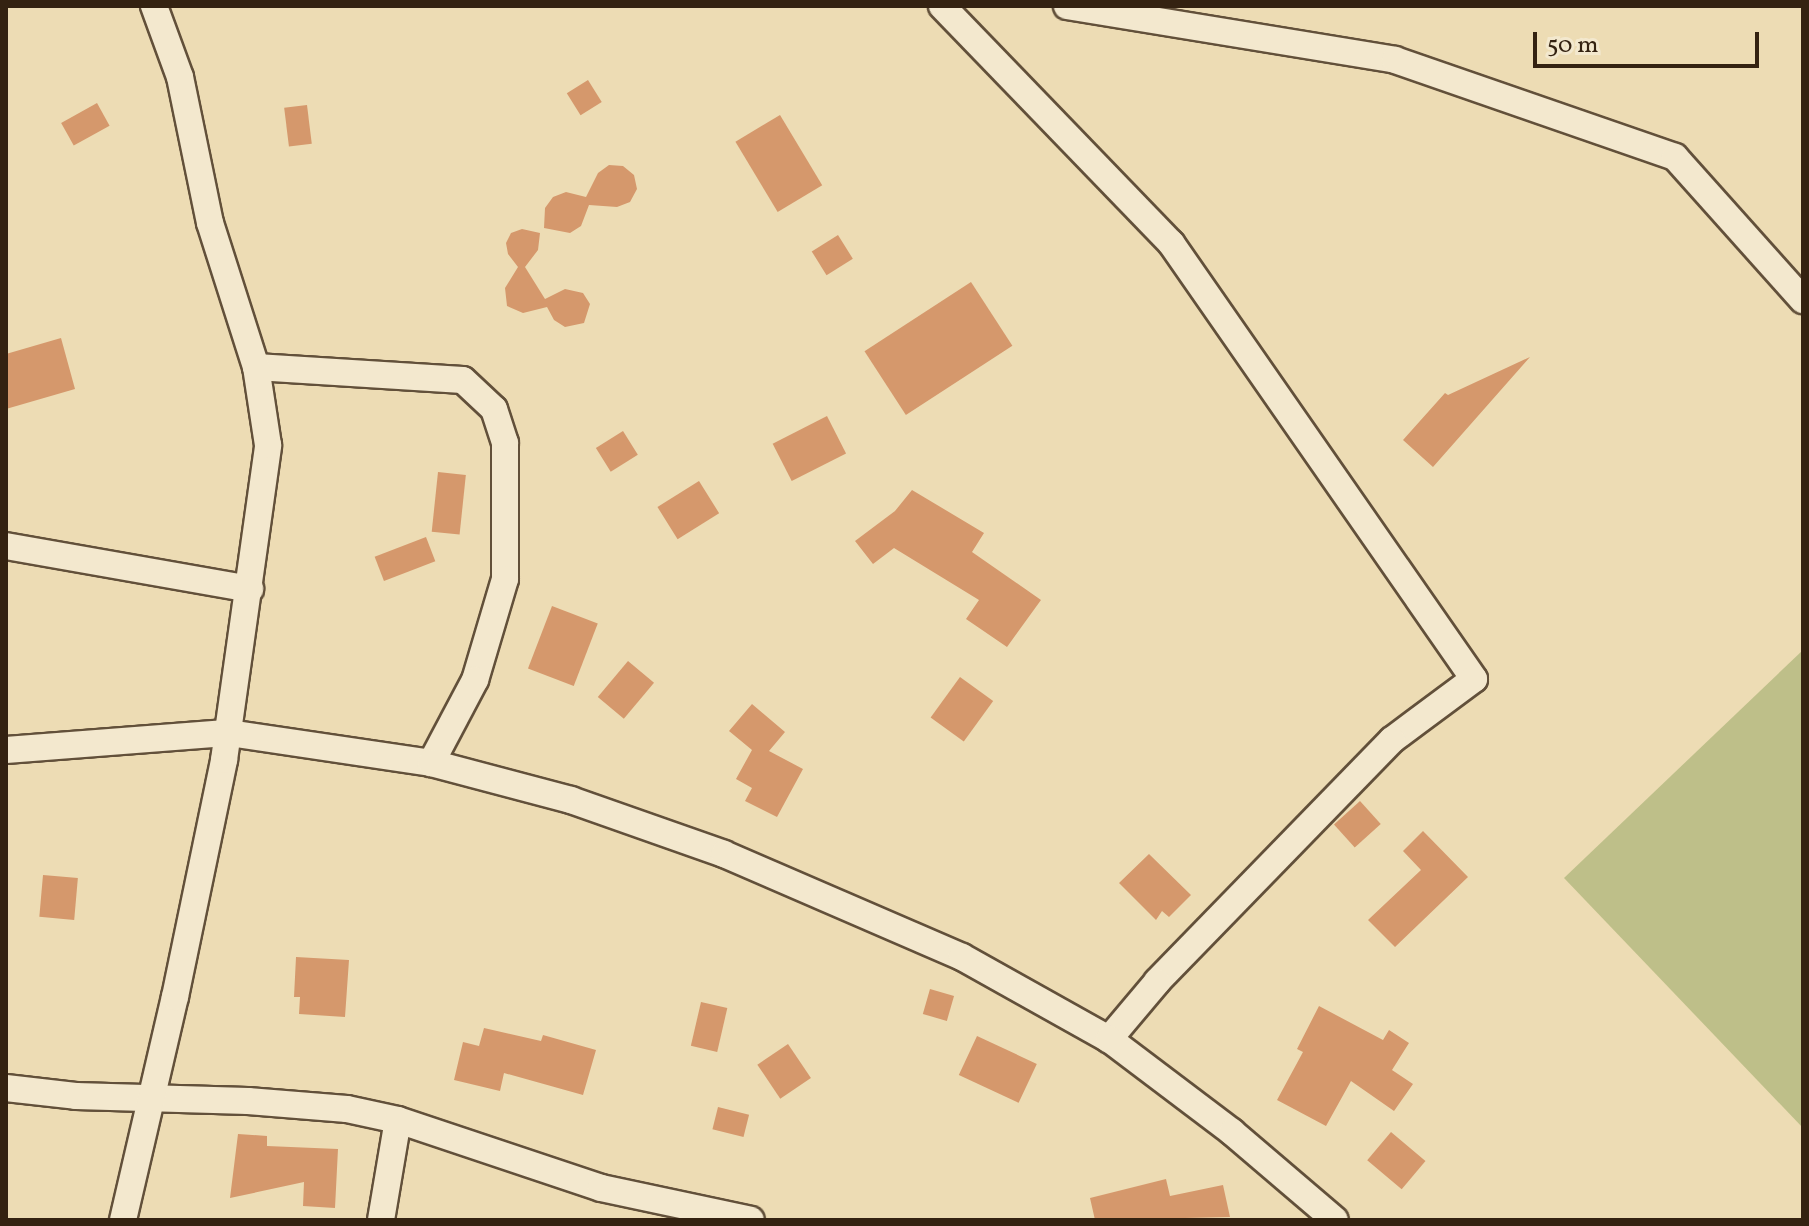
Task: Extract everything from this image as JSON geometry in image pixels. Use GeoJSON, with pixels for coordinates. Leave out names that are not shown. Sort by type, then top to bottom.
{"type":"FeatureCollection","features":[{"type":"Feature","properties":{"kind":"street"},"geometry":{"type":"LineString","coordinates":[[123,1220],[229,733],[268,445],[256,367],[210,223],[180,77],[154,6]]}},
{"type":"Feature","properties":{"kind":"street"},"geometry":{"type":"LineString","coordinates":[[942,6],[1171,243],[1474,679],[1392,740],[1157,982],[1109,1039]]}},
{"type":"Feature","properties":{"kind":"street"},"geometry":{"type":"LineString","coordinates":[[1067,6],[1395,60],[1675,157],[1803,300]]}},
{"type":"Feature","properties":{"kind":"street"},"geometry":{"type":"LineString","coordinates":[[256,367],[463,380],[494,409],[505,443],[505,579],[491,635],[475,680],[431,763]]}},
{"type":"Feature","properties":{"kind":"street"},"geometry":{"type":"LineString","coordinates":[[6,546],[250,589]]}},
{"type":"Feature","properties":{"kind":"street"},"geometry":{"type":"LineString","coordinates":[[6,750],[229,733],[431,763],[571,800],[724,854],[962,957],[1109,1039],[1232,1132],[1335,1220]]}},
{"type":"Feature","properties":{"kind":"street"},"geometry":{"type":"LineString","coordinates":[[6,1088],[347,1109],[398,1120],[601,1188],[751,1220]]}},
{"type":"Feature","properties":{"kind":"street"},"geometry":{"type":"LineString","coordinates":[[381,1220],[398,1120]]}},
{"type":"Feature","properties":{"kind":"green space"},"geometry":{"type":"Polygon","coordinates":[[[1803,650],[1803,1128],[1564,878],[1803,650]]]}},
{"type":"Feature","properties":{"kind":"building"},"geometry":{"type":"Polygon","coordinates":[[[588,80],[602,102],[581,115],[567,93],[588,80]]]}},
{"type":"Feature","properties":{"kind":"building"},"geometry":{"type":"Polygon","coordinates":[[[97,103],[110,126],[74,146],[61,123],[97,103]]]}},
{"type":"Feature","properties":{"kind":"building"},"geometry":{"type":"Polygon","coordinates":[[[307,105],[312,144],[289,147],[284,108],[307,105]]]}},
{"type":"Feature","properties":{"kind":"building"},"geometry":{"type":"Polygon","coordinates":[[[780,115],[822,185],[778,212],[735,142],[780,115]]]}},
{"type":"Feature","properties":{"kind":"building"},"geometry":{"type":"Polygon","coordinates":[[[609,165],[623,166],[634,175],[637,189],[630,202],[617,207],[589,205],[581,226],[570,233],[544,228],[545,208],[553,197],[566,192],[586,197],[598,173],[609,165]]]}},
{"type":"Feature","properties":{"kind":"building"},"geometry":{"type":"Polygon","coordinates":[[[522,229],[540,233],[538,250],[525,267],[545,299],[565,289],[583,293],[590,304],[584,323],[565,327],[554,320],[547,307],[523,313],[507,306],[505,288],[518,267],[508,254],[506,243],[511,233],[522,229]]]}},
{"type":"Feature","properties":{"kind":"building"},"geometry":{"type":"Polygon","coordinates":[[[838,235],[853,259],[827,275],[812,251],[838,235]]]}},
{"type":"Feature","properties":{"kind":"building"},"geometry":{"type":"Polygon","coordinates":[[[971,282],[1012,346],[906,415],[864,351],[971,282]]]}},
{"type":"Feature","properties":{"kind":"building"},"geometry":{"type":"Polygon","coordinates":[[[61,338],[75,389],[6,409],[6,354],[61,338]]]}},
{"type":"Feature","properties":{"kind":"building"},"geometry":{"type":"Polygon","coordinates":[[[1530,357],[1433,467],[1403,440],[1445,393],[1448,395],[1530,357]]]}},
{"type":"Feature","properties":{"kind":"building"},"geometry":{"type":"Polygon","coordinates":[[[827,416],[846,453],[792,481],[773,444],[827,416]]]}},
{"type":"Feature","properties":{"kind":"building"},"geometry":{"type":"Polygon","coordinates":[[[623,431],[638,455],[611,472],[596,448],[623,431]]]}},
{"type":"Feature","properties":{"kind":"building"},"geometry":{"type":"Polygon","coordinates":[[[438,472],[466,475],[460,535],[432,532],[438,472]]]}},
{"type":"Feature","properties":{"kind":"building"},"geometry":{"type":"Polygon","coordinates":[[[699,481],[719,513],[678,539],[657,507],[699,481]]]}},
{"type":"Feature","properties":{"kind":"building"},"geometry":{"type":"Polygon","coordinates":[[[912,490],[984,533],[972,552],[1041,600],[1007,647],[966,619],[979,600],[894,548],[873,564],[855,541],[895,511],[912,490]]]}},
{"type":"Feature","properties":{"kind":"building"},"geometry":{"type":"Polygon","coordinates":[[[426,537],[435,561],[384,581],[375,557],[426,537]]]}},
{"type":"Feature","properties":{"kind":"building"},"geometry":{"type":"Polygon","coordinates":[[[552,606],[598,624],[574,686],[528,669],[552,606]]]}},
{"type":"Feature","properties":{"kind":"building"},"geometry":{"type":"Polygon","coordinates":[[[628,661],[654,683],[624,719],[598,697],[628,661]]]}},
{"type":"Feature","properties":{"kind":"building"},"geometry":{"type":"Polygon","coordinates":[[[960,677],[993,701],[964,742],[931,717],[960,677]]]}},
{"type":"Feature","properties":{"kind":"building"},"geometry":{"type":"Polygon","coordinates":[[[752,704],[785,732],[769,751],[803,769],[777,817],[745,801],[752,788],[736,779],[752,750],[729,731],[752,704]]]}},
{"type":"Feature","properties":{"kind":"building"},"geometry":{"type":"Polygon","coordinates":[[[1360,801],[1381,824],[1355,847],[1334,824],[1360,801]]]}},
{"type":"Feature","properties":{"kind":"building"},"geometry":{"type":"Polygon","coordinates":[[[1423,831],[1468,877],[1395,947],[1368,920],[1421,870],[1403,851],[1423,831]]]}},
{"type":"Feature","properties":{"kind":"building"},"geometry":{"type":"Polygon","coordinates":[[[1149,854],[1191,895],[1169,917],[1162,911],[1156,920],[1119,883],[1149,854]]]}},
{"type":"Feature","properties":{"kind":"building"},"geometry":{"type":"Polygon","coordinates":[[[43,875],[78,878],[74,920],[39,917],[43,875]]]}},
{"type":"Feature","properties":{"kind":"building"},"geometry":{"type":"Polygon","coordinates":[[[296,957],[349,960],[345,1017],[299,1014],[300,997],[294,997],[296,957]]]}},
{"type":"Feature","properties":{"kind":"building"},"geometry":{"type":"Polygon","coordinates":[[[930,989],[954,996],[947,1021],[923,1014],[930,989]]]}},
{"type":"Feature","properties":{"kind":"building"},"geometry":{"type":"Polygon","coordinates":[[[701,1002],[727,1008],[717,1052],[691,1046],[701,1002]]]}},
{"type":"Feature","properties":{"kind":"building"},"geometry":{"type":"Polygon","coordinates":[[[1319,1006],[1383,1040],[1389,1030],[1409,1043],[1392,1070],[1413,1084],[1394,1111],[1351,1081],[1326,1126],[1277,1100],[1303,1052],[1297,1049],[1319,1006]]]}},
{"type":"Feature","properties":{"kind":"building"},"geometry":{"type":"Polygon","coordinates":[[[484,1028],[541,1041],[543,1035],[596,1050],[583,1095],[504,1073],[500,1091],[454,1080],[463,1042],[479,1046],[484,1028]]]}},
{"type":"Feature","properties":{"kind":"building"},"geometry":{"type":"Polygon","coordinates":[[[977,1036],[1037,1064],[1019,1103],[959,1075],[977,1036]]]}},
{"type":"Feature","properties":{"kind":"building"},"geometry":{"type":"Polygon","coordinates":[[[788,1044],[811,1078],[780,1099],[757,1065],[788,1044]]]}},
{"type":"Feature","properties":{"kind":"building"},"geometry":{"type":"Polygon","coordinates":[[[718,1107],[749,1115],[743,1137],[712,1129],[718,1107]]]}},
{"type":"Feature","properties":{"kind":"building"},"geometry":{"type":"Polygon","coordinates":[[[1391,1132],[1425,1161],[1402,1189],[1367,1160],[1391,1132]]]}},
{"type":"Feature","properties":{"kind":"building"},"geometry":{"type":"Polygon","coordinates":[[[238,1134],[267,1136],[267,1146],[338,1149],[335,1208],[303,1206],[304,1182],[230,1198],[238,1134]]]}},
{"type":"Feature","properties":{"kind":"building"},"geometry":{"type":"Polygon","coordinates":[[[1166,1179],[1170,1196],[1223,1185],[1230,1217],[1095,1220],[1090,1198],[1166,1179]]]}}]}
